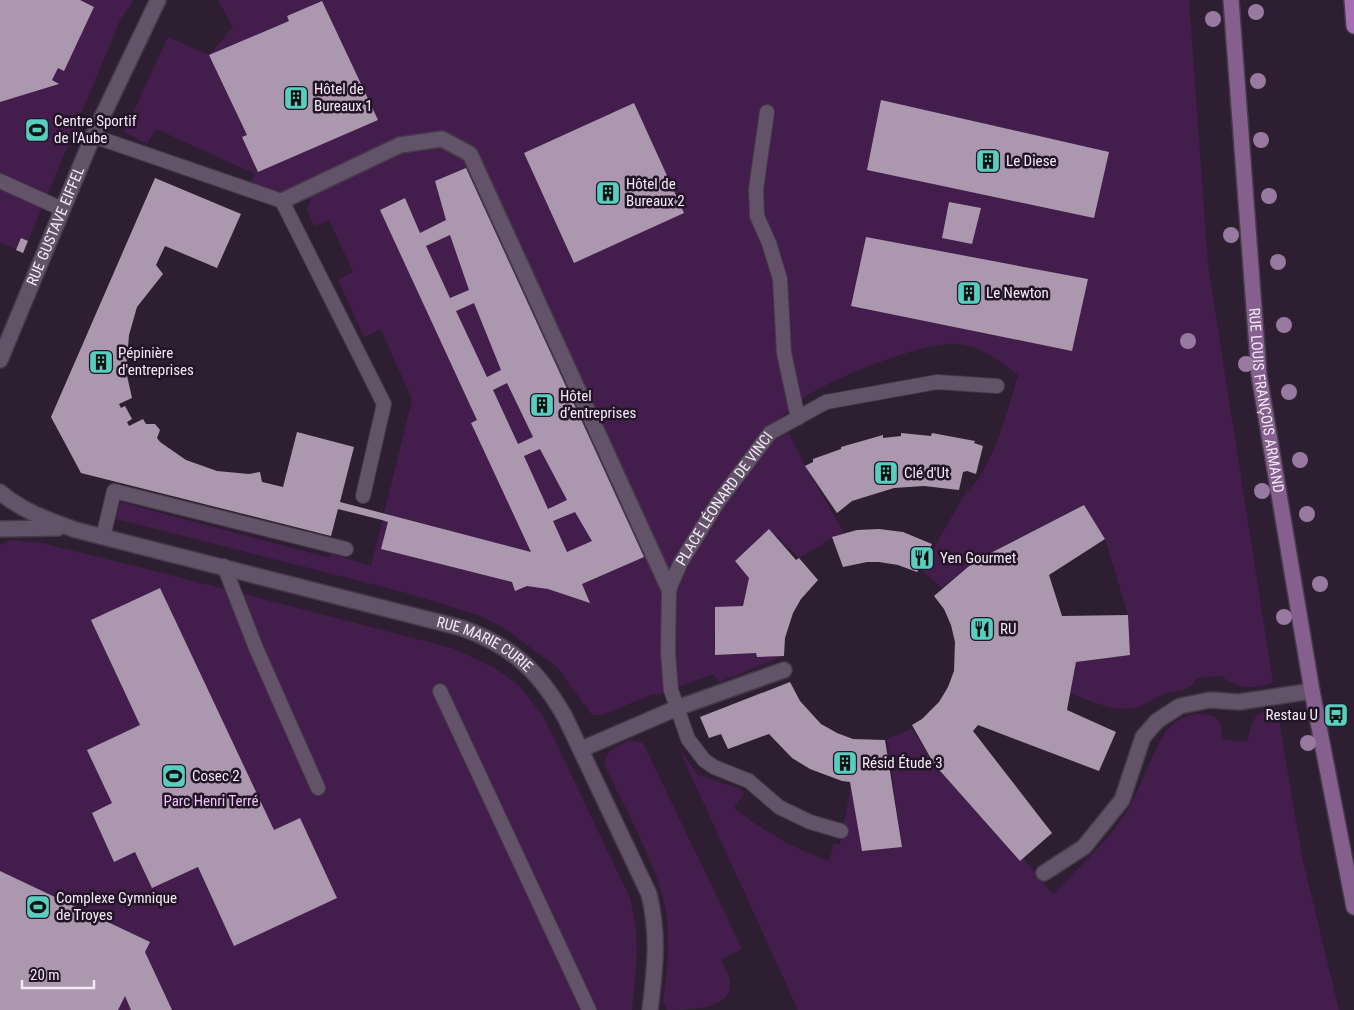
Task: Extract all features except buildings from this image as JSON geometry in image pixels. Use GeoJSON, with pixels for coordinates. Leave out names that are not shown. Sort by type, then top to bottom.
{"type":"FeatureCollection","features":[{"type":"Feature","properties":{"kind":"main road"},"geometry":{"type":"LineString","coordinates":[[1352,0],[1354,26]]}},
{"type":"Feature","properties":{"kind":"street","name":"RUE GUSTAVE EIFFEL"},"geometry":{"type":"LineString","coordinates":[[0,360],[2,349],[93,136],[158,0]]}},
{"type":"Feature","properties":{"kind":"street","name":"RUE LOUIS FRANÇOIS ARMAND"},"geometry":{"type":"LineString","coordinates":[[1231,0],[1259,375],[1312,691],[1331,797],[1354,907]]}},
{"type":"Feature","properties":{"kind":"street"},"geometry":{"type":"LineString","coordinates":[[282,201],[400,145],[442,139],[470,154],[669,589]]}},
{"type":"Feature","properties":{"kind":"street","name":"RUE MARIE CURIE"},"geometry":{"type":"LineString","coordinates":[[0,492],[12,502],[40,517],[76,530],[224,566],[462,628],[502,646],[536,674],[553,695],[582,749],[649,894],[655,917],[656,940],[650,1010]]}},
{"type":"Feature","properties":{"kind":"street","name":"RUE MARIE CURIE"},"geometry":{"type":"LineString","coordinates":[[0,528],[76,530]]}},
{"type":"Feature","properties":{"kind":"street"},"geometry":{"type":"LineString","coordinates":[[582,749],[677,708],[784,670]]}},
{"type":"Feature","properties":{"kind":"street"},"geometry":{"type":"LineString","coordinates":[[1044,873],[1084,847],[1122,800],[1142,738],[1157,721],[1180,706],[1210,700],[1239,702],[1312,691]]}},
{"type":"Feature","properties":{"kind":"lane"},"geometry":{"type":"LineString","coordinates":[[767,112],[756,189],[757,216],[769,243],[780,279],[784,353],[798,418]]}},
{"type":"Feature","properties":{"kind":"lane"},"geometry":{"type":"LineString","coordinates":[[93,136],[282,201],[384,404],[363,496]]}},
{"type":"Feature","properties":{"kind":"lane"},"geometry":{"type":"LineString","coordinates":[[0,181],[62,209]]}},
{"type":"Feature","properties":{"kind":"lane","name":"PLACE LÉONARD DE VINCI"},"geometry":{"type":"LineString","coordinates":[[841,831],[810,822],[779,807],[749,781],[709,764],[688,739],[671,690],[668,653],[669,589],[681,562],[718,502],[770,434],[826,402],[937,382],[997,386]]}},
{"type":"Feature","properties":{"kind":"lane"},"geometry":{"type":"LineString","coordinates":[[103,537],[114,491],[346,549]]}},
{"type":"Feature","properties":{"kind":"lane"},"geometry":{"type":"LineString","coordinates":[[224,566],[256,648],[318,788]]}},
{"type":"Feature","properties":{"kind":"lane"},"geometry":{"type":"LineString","coordinates":[[440,692],[589,1010]]}},
{"type":"Feature","properties":{"kind":"green space","name":"Centre Sportif de l'Aube"},"geometry":{"type":"Polygon","coordinates":[[[0,0],[134,0],[121,18],[23,253],[0,242],[0,0]]]}},
{"type":"Feature","properties":{"kind":"green space"},"geometry":{"type":"Polygon","coordinates":[[[218,0],[1189,0],[1208,265],[1273,683],[1246,687],[1234,684],[1221,676],[1196,678],[1194,683],[1187,689],[1164,694],[1139,707],[1128,709],[1103,705],[1071,694],[1076,662],[1130,655],[1128,615],[1105,539],[1084,505],[975,561],[942,588],[921,570],[966,492],[975,483],[991,455],[1018,375],[986,353],[959,344],[933,346],[915,350],[854,372],[802,399],[781,417],[805,466],[844,533],[799,558],[769,529],[735,561],[749,578],[743,606],[714,633],[715,654],[756,653],[757,657],[784,656],[719,682],[713,674],[657,695],[653,694],[602,715],[592,715],[557,667],[504,628],[481,616],[403,592],[116,519],[120,502],[330,558],[332,554],[371,566],[412,400],[381,329],[364,337],[338,280],[353,272],[329,220],[314,226],[307,210],[311,199],[268,192],[249,186],[255,174],[156,129],[147,144],[124,132],[168,37],[209,55],[233,27],[218,0]]]}},
{"type":"Feature","properties":{"kind":"green space","name":"Parc Henri Terré"},"geometry":{"type":"Polygon","coordinates":[[[12,540],[42,543],[452,648],[493,667],[519,685],[543,716],[630,898],[637,941],[632,1010],[0,1010],[0,545],[12,540]]]}},
{"type":"Feature","properties":{"kind":"green space"},"geometry":{"type":"Polygon","coordinates":[[[1277,708],[1302,857],[1339,1010],[798,1010],[678,747],[698,775],[738,788],[744,794],[734,808],[779,839],[829,861],[834,843],[840,845],[851,785],[862,851],[902,846],[887,739],[912,729],[934,764],[1020,860],[1023,858],[1053,894],[1093,853],[1121,820],[1134,799],[1161,739],[1173,724],[1189,716],[1199,714],[1210,715],[1216,717],[1222,727],[1221,739],[1247,742],[1255,718],[1263,712],[1277,708]]]}},
{"type":"Feature","properties":{"kind":"green space"},"geometry":{"type":"Polygon","coordinates":[[[629,740],[643,743],[742,949],[721,960],[728,974],[730,982],[729,991],[717,1003],[708,1006],[697,1009],[667,1010],[663,1001],[668,928],[660,887],[643,844],[604,764],[609,751],[629,740]]]}},
{"type":"Feature","properties":{"kind":"place","name":"Hôtel de Bureaux 1"},"geometry":{"type":"Point","coordinates":[296,98]}},
{"type":"Feature","properties":{"kind":"place","name":"Centre Sportif de l'Aube"},"geometry":{"type":"Point","coordinates":[37,130]}},
{"type":"Feature","properties":{"kind":"place","name":"Le Diese"},"geometry":{"type":"Point","coordinates":[988,161]}},
{"type":"Feature","properties":{"kind":"place","name":"Hôtel de Bureaux 2"},"geometry":{"type":"Point","coordinates":[608,193]}},
{"type":"Feature","properties":{"kind":"place","name":"Le Newton"},"geometry":{"type":"Point","coordinates":[969,293]}},
{"type":"Feature","properties":{"kind":"place","name":"Pépinière d'entreprises"},"geometry":{"type":"Point","coordinates":[101,362]}},
{"type":"Feature","properties":{"kind":"place","name":"Hôtel d’entreprises"},"geometry":{"type":"Point","coordinates":[542,405]}},
{"type":"Feature","properties":{"kind":"place","name":"Clé d'Ut"},"geometry":{"type":"Point","coordinates":[886,473]}},
{"type":"Feature","properties":{"kind":"place","name":"Yen Gourmet"},"geometry":{"type":"Point","coordinates":[922,558]}},
{"type":"Feature","properties":{"kind":"place","name":"RU"},"geometry":{"type":"Point","coordinates":[982,629]}},
{"type":"Feature","properties":{"kind":"place","name":"Restau U"},"geometry":{"type":"Point","coordinates":[1336,715]}},
{"type":"Feature","properties":{"kind":"place","name":"Résid Étude 3"},"geometry":{"type":"Point","coordinates":[845,763]}},
{"type":"Feature","properties":{"kind":"place","name":"Cosec 2"},"geometry":{"type":"Point","coordinates":[174,776]}},
{"type":"Feature","properties":{"kind":"place","name":"Complexe Gymnique de Troyes"},"geometry":{"type":"Point","coordinates":[38,907]}}]}
